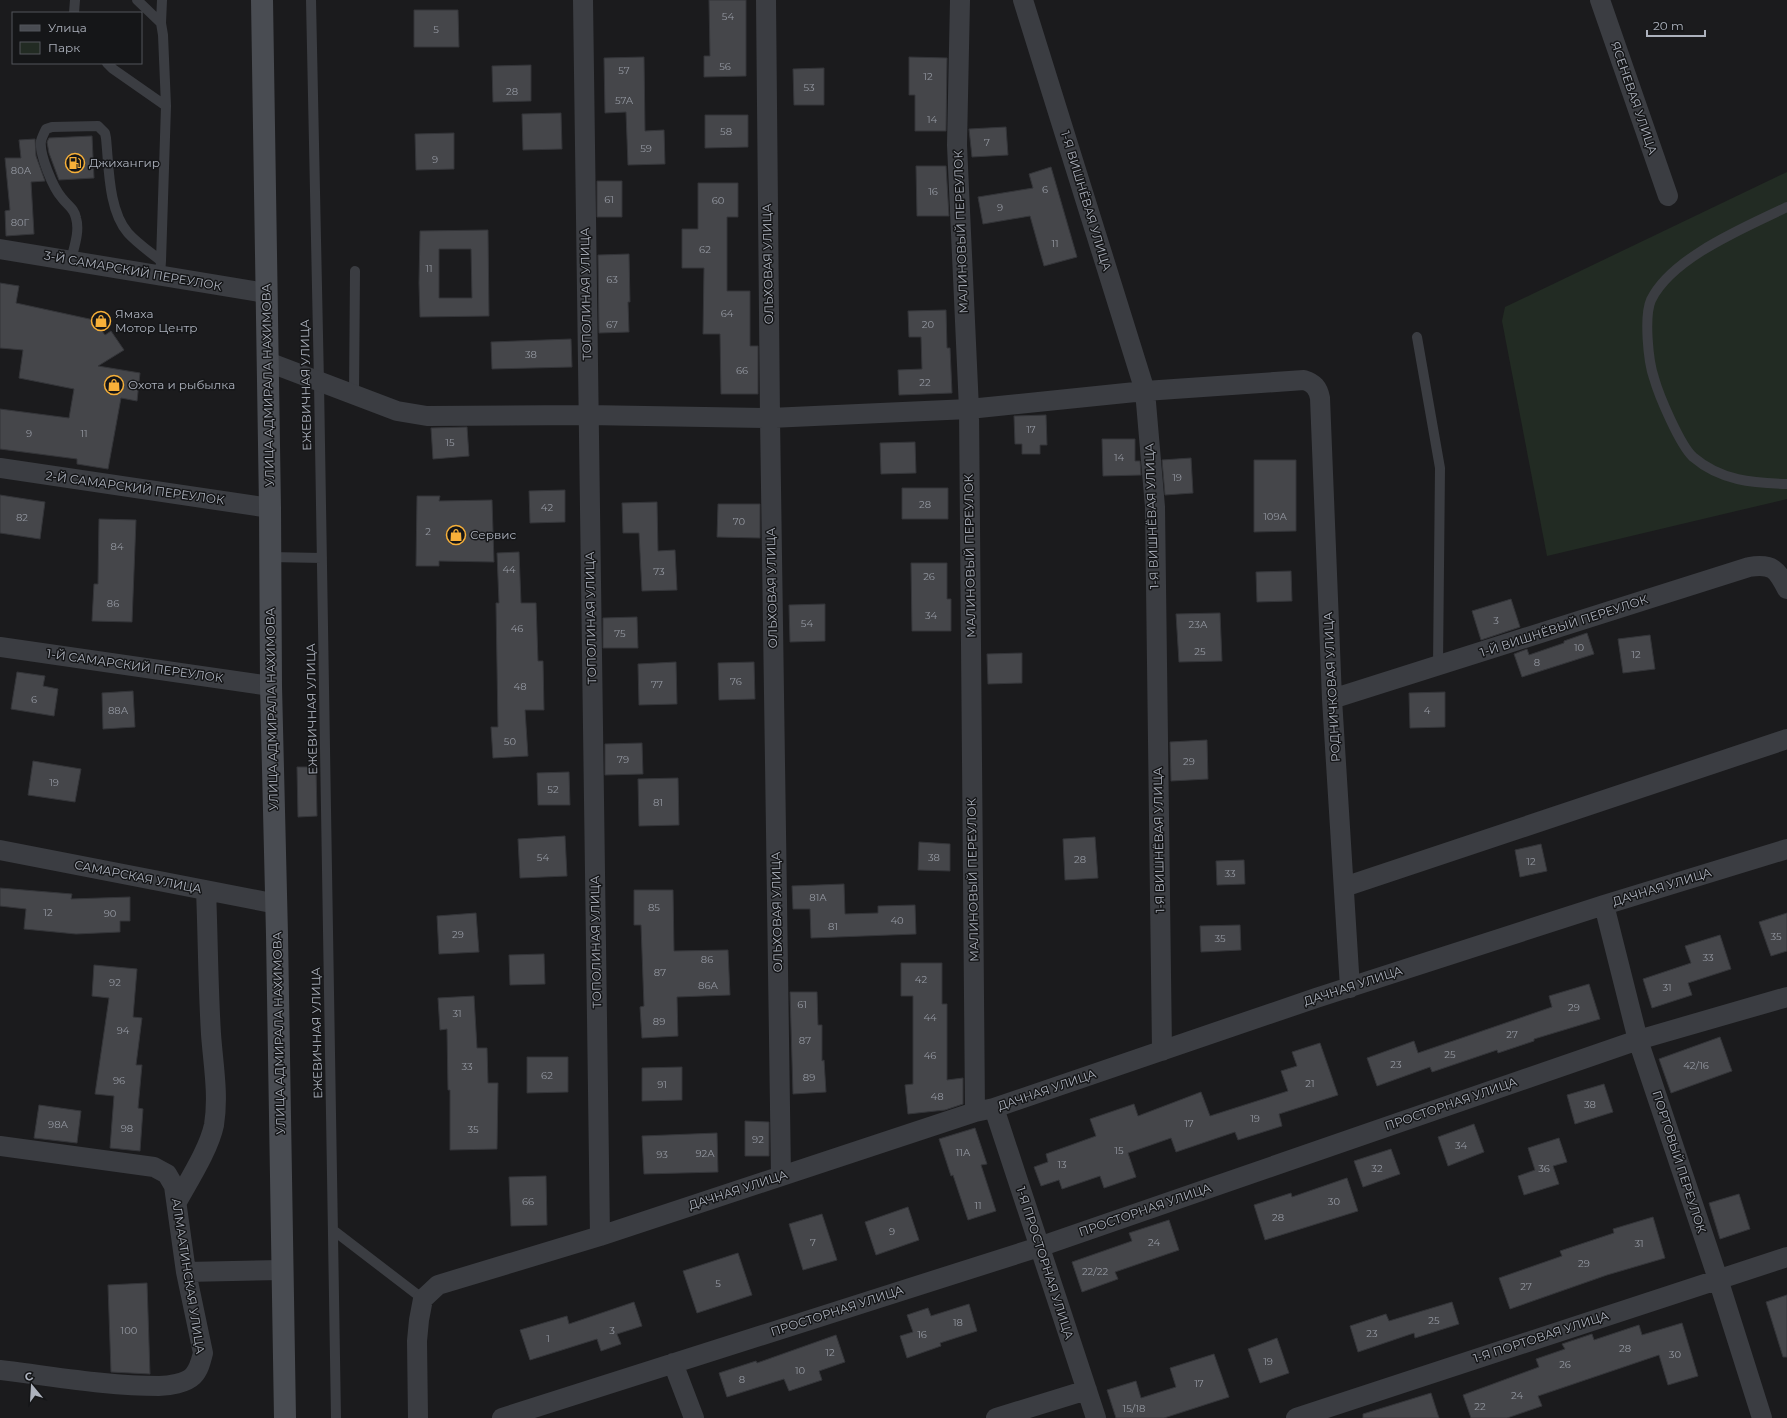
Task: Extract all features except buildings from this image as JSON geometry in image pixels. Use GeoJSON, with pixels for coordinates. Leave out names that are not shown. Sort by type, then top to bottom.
{"type":"FeatureCollection","features":[{"type":"Feature","properties":{"kind":"main road","name":"УЛИЦА АДМИРАЛА НАХИМОВА"},"geometry":{"type":"LineString","coordinates":[[262,0],[270,508],[271,686],[277,904],[285,1418]]}},
{"type":"Feature","properties":{"kind":"street","name":"ТОПОЛИНАЯ УЛИЦА"},"geometry":{"type":"LineString","coordinates":[[583,0],[587,415],[600,1236]]}},
{"type":"Feature","properties":{"kind":"street","name":"ОЛЬХОВАЯ УЛИЦА"},"geometry":{"type":"LineString","coordinates":[[766,0],[770,418],[781,1176]]}},
{"type":"Feature","properties":{"kind":"street","name":"МАЛИНОВЫЙ ПЕРЕУЛОК"},"geometry":{"type":"LineString","coordinates":[[960,0],[957,145],[969,409],[975,1112]]}},
{"type":"Feature","properties":{"kind":"street","name":"1-Я ВИШНЁВАЯ УЛИЦА"},"geometry":{"type":"LineString","coordinates":[[1023,0],[1145,391],[1154,507],[1162,1051]]}},
{"type":"Feature","properties":{"kind":"street","name":"ЯСЕНЕВАЯ УЛИЦА"},"geometry":{"type":"LineString","coordinates":[[1600,0],[1668,196]]}},
{"type":"Feature","properties":{"kind":"street","name":"3-Й САМАРСКИЙ ПЕРЕУЛОК"},"geometry":{"type":"LineString","coordinates":[[0,249],[71,260],[161,268],[266,293]]}},
{"type":"Feature","properties":{"kind":"street"},"geometry":{"type":"LineString","coordinates":[[268,362],[319,383],[397,411],[427,416],[587,415],[770,418],[969,409],[1145,391]]}},
{"type":"Feature","properties":{"kind":"street","name":"РОДНИЧКОВАЯ УЛИЦА"},"geometry":{"type":"LineString","coordinates":[[1145,391],[1304,380],[1311,382],[1316,386],[1320,398],[1332,699],[1350,988]]}},
{"type":"Feature","properties":{"kind":"street","name":"2-Й САМАРСКИЙ ПЕРЕУЛОК"},"geometry":{"type":"LineString","coordinates":[[0,468],[270,508]]}},
{"type":"Feature","properties":{"kind":"street","name":"1-Й ВИШНЁВЫЙ ПЕРЕУЛОК"},"geometry":{"type":"LineString","coordinates":[[1332,699],[1749,567],[1762,565],[1773,569],[1780,576],[1787,590]]}},
{"type":"Feature","properties":{"kind":"street","name":"1-Й САМАРСКИЙ ПЕРЕУЛОК"},"geometry":{"type":"LineString","coordinates":[[0,647],[271,686]]}},
{"type":"Feature","properties":{"kind":"street"},"geometry":{"type":"LineString","coordinates":[[1344,887],[1787,738]]}},
{"type":"Feature","properties":{"kind":"street","name":"ДАЧНАЯ УЛИЦА"},"geometry":{"type":"LineString","coordinates":[[423,1299],[438,1285],[600,1236],[975,1112],[994,1108],[1316,998],[1604,905],[1787,849]]}},
{"type":"Feature","properties":{"kind":"street","name":"САМАРСКАЯ УЛИЦА"},"geometry":{"type":"LineString","coordinates":[[0,850],[277,904]]}},
{"type":"Feature","properties":{"kind":"street"},"geometry":{"type":"LineString","coordinates":[[177,1202],[194,1173],[214,1126],[216,1100],[211,1032],[206,890]]}},
{"type":"Feature","properties":{"kind":"street","name":"ПОРТОВЫЙ ПЕРЕУЛОК"},"geometry":{"type":"LineString","coordinates":[[1604,905],[1638,1040],[1718,1279],[1762,1418]]}},
{"type":"Feature","properties":{"kind":"street","name":"ПРОСТОРНАЯ УЛИЦА"},"geometry":{"type":"LineString","coordinates":[[502,1418],[1039,1247],[1638,1040],[1787,997]]}},
{"type":"Feature","properties":{"kind":"street","name":"1-Я ПРОСТОРНАЯ УЛИЦА"},"geometry":{"type":"LineString","coordinates":[[994,1108],[1096,1418]]}},
{"type":"Feature","properties":{"kind":"street","name":"АЛМААТИНСКАЯ УЛИЦА"},"geometry":{"type":"LineString","coordinates":[[0,1146],[154,1167],[167,1174],[174,1186],[186,1272],[203,1353],[197,1370],[193,1376],[186,1380],[160,1386],[105,1382],[0,1370]]}},
{"type":"Feature","properties":{"kind":"street","name":"1-Я ПОРТОВАЯ УЛИЦА"},"geometry":{"type":"LineString","coordinates":[[1296,1418],[1787,1257]]}},
{"type":"Feature","properties":{"kind":"street"},"geometry":{"type":"LineString","coordinates":[[186,1272],[283,1270]]}},
{"type":"Feature","properties":{"kind":"street"},"geometry":{"type":"LineString","coordinates":[[418,1418],[417,1341],[423,1299]]}},
{"type":"Feature","properties":{"kind":"street"},"geometry":{"type":"LineString","coordinates":[[673,1364],[694,1418]]}},
{"type":"Feature","properties":{"kind":"street"},"geometry":{"type":"LineString","coordinates":[[996,1418],[1087,1390]]}},
{"type":"Feature","properties":{"kind":"lane"},"geometry":{"type":"LineString","coordinates":[[74,12],[75,0]]}},
{"type":"Feature","properties":{"kind":"lane"},"geometry":{"type":"LineString","coordinates":[[137,0],[161,23]]}},
{"type":"Feature","properties":{"kind":"lane"},"geometry":{"type":"LineString","coordinates":[[161,268],[166,106],[163,35],[161,23],[162,0]]}},
{"type":"Feature","properties":{"kind":"lane","name":"ЕЖЕВИЧНАЯ УЛИЦА"},"geometry":{"type":"LineString","coordinates":[[311,0],[319,383],[336,1418]]}},
{"type":"Feature","properties":{"kind":"lane"},"geometry":{"type":"LineString","coordinates":[[108,64],[166,106]]}},
{"type":"Feature","properties":{"kind":"lane"},"geometry":{"type":"LineString","coordinates":[[71,260],[78,228],[76,218],[72,208],[62,199],[48,172],[41,143],[46,129],[52,127],[98,126],[102,129],[106,138],[112,195],[118,215],[128,234],[161,268]]}},
{"type":"Feature","properties":{"kind":"lane"},"geometry":{"type":"LineString","coordinates":[[1787,207],[1716,242],[1680,266],[1662,284],[1651,301],[1648,315],[1648,338],[1653,378],[1676,432],[1692,456],[1733,479],[1750,482],[1787,484]]}},
{"type":"Feature","properties":{"kind":"lane"},"geometry":{"type":"LineString","coordinates":[[354,395],[356,271]]}},
{"type":"Feature","properties":{"kind":"lane"},"geometry":{"type":"LineString","coordinates":[[1417,337],[1440,468],[1438,666]]}},
{"type":"Feature","properties":{"kind":"lane"},"geometry":{"type":"LineString","coordinates":[[270,557],[322,558]]}},
{"type":"Feature","properties":{"kind":"lane"},"geometry":{"type":"LineString","coordinates":[[333,1230],[423,1299]]}},
{"type":"Feature","properties":{"kind":"green space"},"geometry":{"type":"Polygon","coordinates":[[[1787,172],[1787,499],[1547,556],[1502,321],[1505,307],[1787,172]]]}},
{"type":"Feature","properties":{"kind":"place","name":"Джихангир"},"geometry":{"type":"Point","coordinates":[75,163]}},
{"type":"Feature","properties":{"kind":"place","name":"Ямаха Мотор Центр"},"geometry":{"type":"Point","coordinates":[101,321]}},
{"type":"Feature","properties":{"kind":"place","name":"Охота и рыбылка"},"geometry":{"type":"Point","coordinates":[114,385]}},
{"type":"Feature","properties":{"kind":"place","name":"Сервис"},"geometry":{"type":"Point","coordinates":[456,535]}}]}
